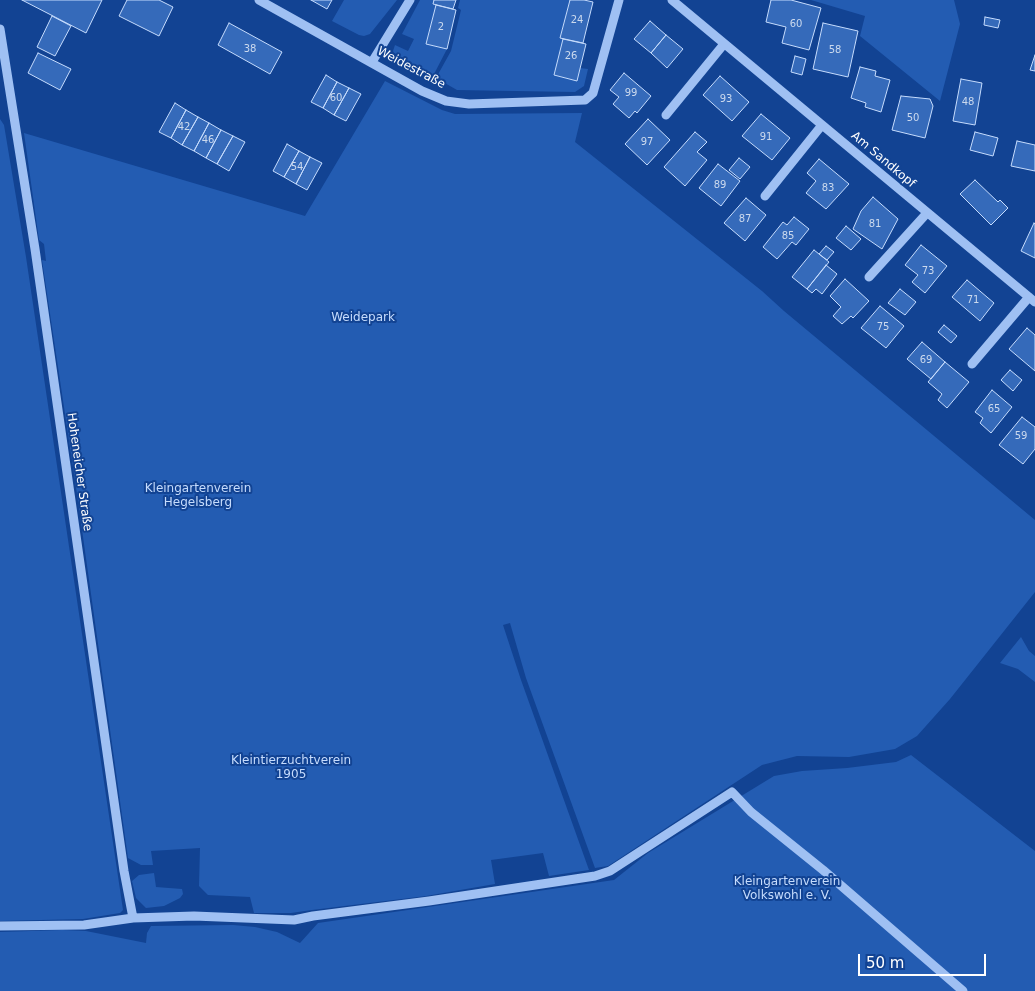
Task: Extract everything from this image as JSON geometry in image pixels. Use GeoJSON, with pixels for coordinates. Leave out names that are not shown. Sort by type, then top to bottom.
{"type":"FeatureCollection","features":[{"type":"Feature","properties":{"kind":"street","name":"Weidestraße"},"geometry":{"type":"LineString","coordinates":[[259,0],[422,91],[446,101],[469,104],[585,100],[593,93],[619,0]]}},
{"type":"Feature","properties":{"kind":"street"},"geometry":{"type":"LineString","coordinates":[[372,62],[410,0]]}},
{"type":"Feature","properties":{"kind":"street","name":"Am Sandkopf"},"geometry":{"type":"LineString","coordinates":[[672,0],[1032,299],[972,364]]}},
{"type":"Feature","properties":{"kind":"street","name":"Hoheneicher Straße"},"geometry":{"type":"LineString","coordinates":[[0,29],[36,259],[123,862],[133,918]]}},
{"type":"Feature","properties":{"kind":"street"},"geometry":{"type":"LineString","coordinates":[[666,115],[724,44]]}},
{"type":"Feature","properties":{"kind":"street"},"geometry":{"type":"LineString","coordinates":[[765,196],[822,125]]}},
{"type":"Feature","properties":{"kind":"street"},"geometry":{"type":"LineString","coordinates":[[869,276],[927,213]]}},
{"type":"Feature","properties":{"kind":"street"},"geometry":{"type":"LineString","coordinates":[[0,926],[84,925],[133,918],[194,916],[294,920],[594,876],[610,872],[732,792],[751,812],[823,870],[963,991]]}},
{"type":"Feature","properties":{"kind":"green space"},"geometry":{"type":"Polygon","coordinates":[[[344,0],[397,0],[370,34],[364,36],[332,21],[344,0]]]}},
{"type":"Feature","properties":{"kind":"green space"},"geometry":{"type":"Polygon","coordinates":[[[420,0],[434,0],[433,4],[436,5],[426,44],[447,49],[433,76],[393,51],[395,45],[408,51],[414,39],[402,34],[420,0]]]}},
{"type":"Feature","properties":{"kind":"green space"},"geometry":{"type":"Polygon","coordinates":[[[460,0],[570,0],[560,37],[563,39],[554,75],[577,81],[580,68],[588,69],[584,86],[575,92],[457,90],[436,78],[451,51],[461,10],[458,8],[460,0]]]}},
{"type":"Feature","properties":{"kind":"green space"},"geometry":{"type":"Polygon","coordinates":[[[811,0],[954,0],[960,24],[940,101],[860,36],[865,16],[811,0]]]}},
{"type":"Feature","properties":{"kind":"green space"},"geometry":{"type":"Polygon","coordinates":[[[385,81],[442,110],[455,114],[582,113],[575,142],[762,291],[1035,520],[1035,592],[950,699],[917,736],[895,749],[849,757],[797,756],[762,765],[608,866],[595,868],[526,678],[510,623],[503,625],[589,870],[549,876],[543,853],[491,860],[495,884],[426,896],[291,913],[254,913],[250,897],[208,895],[199,886],[200,848],[151,851],[153,865],[141,865],[128,858],[42,260],[46,261],[44,244],[39,240],[24,133],[305,216],[385,81]]]}},
{"type":"Feature","properties":{"kind":"green space"},"geometry":{"type":"Polygon","coordinates":[[[0,119],[4,125],[26,257],[123,910],[120,913],[83,919],[0,921],[0,119]]]}},
{"type":"Feature","properties":{"kind":"green space"},"geometry":{"type":"Polygon","coordinates":[[[1021,637],[1029,651],[1035,656],[1035,682],[1018,669],[1000,663],[1021,637]]]}},
{"type":"Feature","properties":{"kind":"green space","name":"Kleingartenverein Volkswohl e. V."},"geometry":{"type":"Polygon","coordinates":[[[911,755],[1035,851],[1035,991],[0,991],[0,932],[86,931],[146,943],[147,933],[151,926],[233,925],[277,932],[300,943],[318,923],[614,880],[648,853],[774,776],[802,771],[896,762],[911,755]]]}},
{"type":"Feature","properties":{"kind":"green space"},"geometry":{"type":"Polygon","coordinates":[[[154,873],[156,887],[182,889],[183,894],[180,898],[164,906],[146,908],[136,898],[132,881],[139,875],[154,873]]]}},
{"type":"Feature","properties":{"kind":"building"},"geometry":{"type":"Polygon","coordinates":[[[22,0],[102,0],[86,33],[22,0]]]}},
{"type":"Feature","properties":{"kind":"building"},"geometry":{"type":"Polygon","coordinates":[[[127,0],[159,0],[173,7],[159,36],[119,16],[127,0]]]}},
{"type":"Feature","properties":{"kind":"building"},"geometry":{"type":"Polygon","coordinates":[[[311,0],[332,0],[327,9],[311,0]]]}},
{"type":"Feature","properties":{"kind":"building"},"geometry":{"type":"Polygon","coordinates":[[[434,0],[456,0],[453,9],[433,4],[434,0]]]}},
{"type":"Feature","properties":{"kind":"building"},"geometry":{"type":"Polygon","coordinates":[[[570,0],[593,2],[583,43],[560,38],[570,0]]]}},
{"type":"Feature","properties":{"kind":"building"},"geometry":{"type":"Polygon","coordinates":[[[771,0],[791,0],[821,8],[809,50],[782,43],[786,27],[766,22],[771,0]]]}},
{"type":"Feature","properties":{"kind":"building"},"geometry":{"type":"Polygon","coordinates":[[[436,5],[456,10],[447,49],[426,44],[436,5]]]}},
{"type":"Feature","properties":{"kind":"building"},"geometry":{"type":"Polygon","coordinates":[[[52,16],[71,26],[55,56],[37,47],[52,16]]]}},
{"type":"Feature","properties":{"kind":"building"},"geometry":{"type":"Polygon","coordinates":[[[985,17],[1000,20],[998,28],[984,25],[985,17]]]}},
{"type":"Feature","properties":{"kind":"building"},"geometry":{"type":"Polygon","coordinates":[[[650,21],[666,35],[651,53],[634,39],[650,21]]]}},
{"type":"Feature","properties":{"kind":"building"},"geometry":{"type":"Polygon","coordinates":[[[229,23],[282,52],[270,74],[218,45],[229,23]]]}},
{"type":"Feature","properties":{"kind":"building"},"geometry":{"type":"Polygon","coordinates":[[[823,23],[858,31],[848,77],[813,69],[823,23]]]}},
{"type":"Feature","properties":{"kind":"building"},"geometry":{"type":"Polygon","coordinates":[[[666,35],[683,49],[667,68],[651,53],[666,35]]]}},
{"type":"Feature","properties":{"kind":"building"},"geometry":{"type":"Polygon","coordinates":[[[563,39],[586,44],[577,81],[554,75],[563,39]]]}},
{"type":"Feature","properties":{"kind":"building"},"geometry":{"type":"Polygon","coordinates":[[[38,53],[71,69],[60,90],[28,73],[38,53]]]}},
{"type":"Feature","properties":{"kind":"building"},"geometry":{"type":"Polygon","coordinates":[[[1035,55],[1035,71],[1030,70],[1035,55]]]}},
{"type":"Feature","properties":{"kind":"building"},"geometry":{"type":"Polygon","coordinates":[[[795,56],[806,59],[802,75],[791,72],[795,56]]]}},
{"type":"Feature","properties":{"kind":"building"},"geometry":{"type":"Polygon","coordinates":[[[860,67],[876,71],[875,76],[890,80],[881,112],[865,107],[866,103],[851,98],[860,67]]]}},
{"type":"Feature","properties":{"kind":"building"},"geometry":{"type":"Polygon","coordinates":[[[624,73],[651,96],[637,113],[635,111],[629,118],[613,104],[619,97],[610,90],[624,73]]]}},
{"type":"Feature","properties":{"kind":"building"},"geometry":{"type":"Polygon","coordinates":[[[326,75],[337,82],[323,108],[311,102],[326,75]]]}},
{"type":"Feature","properties":{"kind":"building"},"geometry":{"type":"Polygon","coordinates":[[[720,76],[749,102],[732,121],[703,95],[720,76]]]}},
{"type":"Feature","properties":{"kind":"building"},"geometry":{"type":"Polygon","coordinates":[[[961,79],[982,83],[975,125],[953,121],[961,79]]]}},
{"type":"Feature","properties":{"kind":"building"},"geometry":{"type":"Polygon","coordinates":[[[337,82],[349,88],[334,115],[323,108],[337,82]]]}},
{"type":"Feature","properties":{"kind":"building"},"geometry":{"type":"Polygon","coordinates":[[[349,88],[361,94],[346,121],[334,115],[349,88]]]}},
{"type":"Feature","properties":{"kind":"building"},"geometry":{"type":"Polygon","coordinates":[[[901,96],[930,99],[933,106],[925,138],[892,130],[901,96]]]}},
{"type":"Feature","properties":{"kind":"building"},"geometry":{"type":"Polygon","coordinates":[[[175,103],[186,110],[171,138],[159,132],[175,103]]]}},
{"type":"Feature","properties":{"kind":"building"},"geometry":{"type":"Polygon","coordinates":[[[186,110],[198,117],[182,145],[171,138],[186,110]]]}},
{"type":"Feature","properties":{"kind":"building"},"geometry":{"type":"Polygon","coordinates":[[[761,114],[790,138],[772,160],[742,136],[761,114]]]}},
{"type":"Feature","properties":{"kind":"building"},"geometry":{"type":"Polygon","coordinates":[[[198,117],[209,123],[194,151],[182,145],[198,117]]]}},
{"type":"Feature","properties":{"kind":"building"},"geometry":{"type":"Polygon","coordinates":[[[648,119],[670,140],[647,165],[625,144],[648,119]]]}},
{"type":"Feature","properties":{"kind":"building"},"geometry":{"type":"Polygon","coordinates":[[[209,123],[221,130],[206,158],[194,151],[209,123]]]}},
{"type":"Feature","properties":{"kind":"building"},"geometry":{"type":"Polygon","coordinates":[[[221,130],[233,136],[217,164],[206,158],[221,130]]]}},
{"type":"Feature","properties":{"kind":"building"},"geometry":{"type":"Polygon","coordinates":[[[695,132],[707,142],[697,152],[707,160],[685,186],[664,167],[695,132]]]}},
{"type":"Feature","properties":{"kind":"building"},"geometry":{"type":"Polygon","coordinates":[[[975,132],[998,138],[993,156],[970,150],[975,132]]]}},
{"type":"Feature","properties":{"kind":"building"},"geometry":{"type":"Polygon","coordinates":[[[233,136],[245,142],[229,171],[217,164],[233,136]]]}},
{"type":"Feature","properties":{"kind":"building"},"geometry":{"type":"Polygon","coordinates":[[[1017,141],[1035,145],[1035,171],[1011,166],[1017,141]]]}},
{"type":"Feature","properties":{"kind":"building"},"geometry":{"type":"Polygon","coordinates":[[[287,144],[299,151],[284,177],[273,171],[287,144]]]}},
{"type":"Feature","properties":{"kind":"building"},"geometry":{"type":"Polygon","coordinates":[[[299,151],[310,157],[296,184],[284,177],[299,151]]]}},
{"type":"Feature","properties":{"kind":"building"},"geometry":{"type":"Polygon","coordinates":[[[310,157],[322,163],[307,190],[296,184],[310,157]]]}},
{"type":"Feature","properties":{"kind":"building"},"geometry":{"type":"Polygon","coordinates":[[[739,158],[750,167],[740,179],[729,170],[739,158]]]}},
{"type":"Feature","properties":{"kind":"building"},"geometry":{"type":"Polygon","coordinates":[[[819,159],[849,184],[826,209],[806,193],[816,181],[807,173],[819,159]]]}},
{"type":"Feature","properties":{"kind":"building"},"geometry":{"type":"Polygon","coordinates":[[[718,164],[740,181],[721,206],[699,188],[718,164]]]}},
{"type":"Feature","properties":{"kind":"building"},"geometry":{"type":"Polygon","coordinates":[[[975,180],[998,202],[1000,200],[1008,208],[991,225],[960,194],[975,180]]]}},
{"type":"Feature","properties":{"kind":"building"},"geometry":{"type":"Polygon","coordinates":[[[873,197],[898,219],[882,249],[853,229],[861,211],[873,197]]]}},
{"type":"Feature","properties":{"kind":"building"},"geometry":{"type":"Polygon","coordinates":[[[746,198],[766,215],[745,241],[724,223],[746,198]]]}},
{"type":"Feature","properties":{"kind":"building"},"geometry":{"type":"Polygon","coordinates":[[[794,217],[809,229],[796,245],[792,242],[777,259],[763,247],[783,222],[787,225],[794,217]]]}},
{"type":"Feature","properties":{"kind":"building"},"geometry":{"type":"Polygon","coordinates":[[[1035,224],[1035,258],[1021,251],[1035,224]]]}},
{"type":"Feature","properties":{"kind":"building"},"geometry":{"type":"Polygon","coordinates":[[[846,226],[861,239],[851,250],[836,238],[846,226]]]}},
{"type":"Feature","properties":{"kind":"building"},"geometry":{"type":"Polygon","coordinates":[[[921,245],[947,266],[925,293],[912,282],[918,275],[905,265],[921,245]]]}},
{"type":"Feature","properties":{"kind":"building"},"geometry":{"type":"Polygon","coordinates":[[[826,246],[834,252],[827,260],[819,254],[826,246]]]}},
{"type":"Feature","properties":{"kind":"building"},"geometry":{"type":"Polygon","coordinates":[[[814,250],[829,262],[807,289],[792,277],[814,250]]]}},
{"type":"Feature","properties":{"kind":"building"},"geometry":{"type":"Polygon","coordinates":[[[826,265],[837,274],[822,294],[816,289],[812,293],[807,289],[826,265]]]}},
{"type":"Feature","properties":{"kind":"building"},"geometry":{"type":"Polygon","coordinates":[[[845,279],[869,301],[853,318],[851,316],[842,324],[833,316],[841,307],[830,296],[845,279]]]}},
{"type":"Feature","properties":{"kind":"building"},"geometry":{"type":"Polygon","coordinates":[[[967,280],[994,303],[980,321],[952,297],[967,280]]]}},
{"type":"Feature","properties":{"kind":"building"},"geometry":{"type":"Polygon","coordinates":[[[900,289],[916,302],[905,315],[888,303],[900,289]]]}},
{"type":"Feature","properties":{"kind":"building"},"geometry":{"type":"Polygon","coordinates":[[[880,306],[904,326],[886,348],[861,328],[880,306]]]}},
{"type":"Feature","properties":{"kind":"building"},"geometry":{"type":"Polygon","coordinates":[[[944,325],[957,336],[951,343],[938,332],[944,325]]]}},
{"type":"Feature","properties":{"kind":"building"},"geometry":{"type":"Polygon","coordinates":[[[1027,328],[1035,335],[1035,371],[1009,349],[1027,328]]]}},
{"type":"Feature","properties":{"kind":"building"},"geometry":{"type":"Polygon","coordinates":[[[922,342],[945,362],[931,379],[907,359],[922,342]]]}},
{"type":"Feature","properties":{"kind":"building"},"geometry":{"type":"Polygon","coordinates":[[[945,362],[969,382],[947,408],[938,400],[942,394],[928,382],[945,362]]]}},
{"type":"Feature","properties":{"kind":"building"},"geometry":{"type":"Polygon","coordinates":[[[1010,370],[1022,380],[1013,391],[1001,380],[1010,370]]]}},
{"type":"Feature","properties":{"kind":"building"},"geometry":{"type":"Polygon","coordinates":[[[992,390],[1012,407],[991,433],[980,423],[983,418],[975,412],[992,390]]]}},
{"type":"Feature","properties":{"kind":"building"},"geometry":{"type":"Polygon","coordinates":[[[1022,417],[1035,427],[1035,449],[1023,464],[999,445],[1022,417]]]}},
{"type":"Feature","properties":{"kind":"park label","name":"Weidepark"},"geometry":{"type":"Point","coordinates":[363,318]}},
{"type":"Feature","properties":{"kind":"park label","name":"Kleingartenverein Hegelsberg"},"geometry":{"type":"Point","coordinates":[198,496]}},
{"type":"Feature","properties":{"kind":"park label","name":"Kleintierzuchtverein 1905"},"geometry":{"type":"Point","coordinates":[291,768]}}]}
